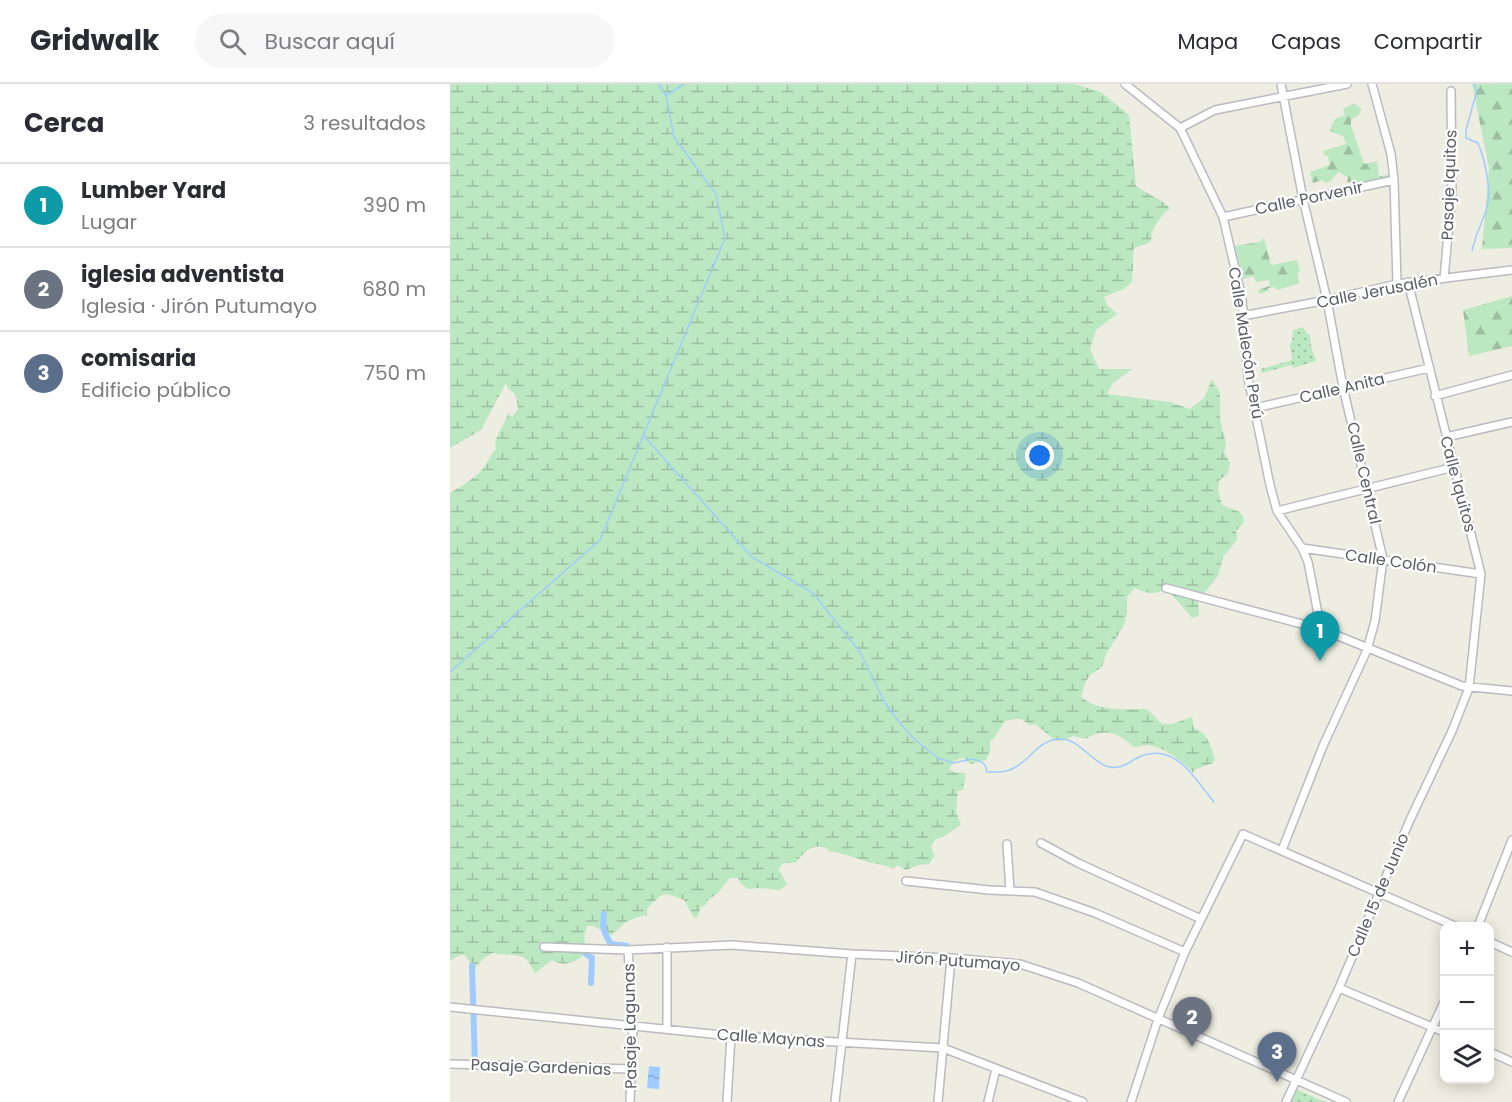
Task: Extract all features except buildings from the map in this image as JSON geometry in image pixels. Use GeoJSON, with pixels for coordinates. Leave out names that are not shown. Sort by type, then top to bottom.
{"type":"FeatureCollection","features":[{"type":"Feature","properties":{"kind":"street"},"geometry":{"type":"LineString","coordinates":[[1125,84],[1180,128],[1215,110],[1347,84]]}},
{"type":"Feature","properties":{"kind":"street","name":"Calle Central"},"geometry":{"type":"LineString","coordinates":[[1281,84],[1343,387],[1383,559],[1375,621],[1367,650],[1323,746],[1282,850]]}},
{"type":"Feature","properties":{"kind":"street"},"geometry":{"type":"LineString","coordinates":[[1372,84],[1391,154],[1395,180],[1397,284]]}},
{"type":"Feature","properties":{"kind":"street","name":"Pasaje Iquitos"},"geometry":{"type":"LineString","coordinates":[[1444,278],[1452,193],[1451,91]]}},
{"type":"Feature","properties":{"kind":"street","name":"Calle Malecón Perú"},"geometry":{"type":"LineString","coordinates":[[1180,128],[1223,217],[1242,299],[1248,378],[1270,485],[1277,511],[1302,548],[1308,562],[1321,629]]}},
{"type":"Feature","properties":{"kind":"street","name":"Calle Porvenir"},"geometry":{"type":"LineString","coordinates":[[1223,217],[1395,180]]}},
{"type":"Feature","properties":{"kind":"street","name":"Calle Jerusalén"},"geometry":{"type":"LineString","coordinates":[[1242,316],[1408,282],[1512,270]]}},
{"type":"Feature","properties":{"kind":"street","name":"Calle Iquitos"},"geometry":{"type":"LineString","coordinates":[[1408,282],[1481,574],[1469,688]]}},
{"type":"Feature","properties":{"kind":"street","name":"Calle Anita"},"geometry":{"type":"LineString","coordinates":[[1255,408],[1429,368]]}},
{"type":"Feature","properties":{"kind":"street"},"geometry":{"type":"LineString","coordinates":[[1435,396],[1512,375]]}},
{"type":"Feature","properties":{"kind":"street"},"geometry":{"type":"LineString","coordinates":[[1446,437],[1512,422]]}},
{"type":"Feature","properties":{"kind":"street"},"geometry":{"type":"LineString","coordinates":[[1277,511],[1454,467]]}},
{"type":"Feature","properties":{"kind":"street","name":"Calle Colón"},"geometry":{"type":"LineString","coordinates":[[1302,548],[1481,574]]}},
{"type":"Feature","properties":{"kind":"street"},"geometry":{"type":"LineString","coordinates":[[1166,588],[1321,629],[1461,687],[1512,691]]}},
{"type":"Feature","properties":{"kind":"street","name":"Calle 15 de Junio"},"geometry":{"type":"LineString","coordinates":[[1286,1102],[1339,988],[1469,688]]}},
{"type":"Feature","properties":{"kind":"street"},"geometry":{"type":"LineString","coordinates":[[1131,1102],[1158,1019],[1185,952],[1243,834],[1444,922]]}},
{"type":"Feature","properties":{"kind":"street"},"geometry":{"type":"LineString","coordinates":[[1480,922],[1512,840]]}},
{"type":"Feature","properties":{"kind":"street"},"geometry":{"type":"LineString","coordinates":[[1041,843],[1078,863],[1201,920]]}},
{"type":"Feature","properties":{"kind":"street"},"geometry":{"type":"LineString","coordinates":[[1007,844],[1010,891]]}},
{"type":"Feature","properties":{"kind":"street"},"geometry":{"type":"LineString","coordinates":[[906,881],[1035,892],[1095,913],[1185,952]]}},
{"type":"Feature","properties":{"kind":"street"},"geometry":{"type":"LineString","coordinates":[[1494,944],[1512,952]]}},
{"type":"Feature","properties":{"kind":"street","name":"Jirón Putumayo"},"geometry":{"type":"LineString","coordinates":[[544,947],[628,950],[732,945],[852,954],[1002,961],[1035,968],[1078,983],[1346,1102]]}},
{"type":"Feature","properties":{"kind":"street"},"geometry":{"type":"LineString","coordinates":[[667,947],[667,1029]]}},
{"type":"Feature","properties":{"kind":"street","name":"Pasaje Lagunas"},"geometry":{"type":"LineString","coordinates":[[628,950],[633,1025],[630,1102]]}},
{"type":"Feature","properties":{"kind":"street"},"geometry":{"type":"LineString","coordinates":[[835,1102],[852,954]]}},
{"type":"Feature","properties":{"kind":"street"},"geometry":{"type":"LineString","coordinates":[[938,1102],[951,958]]}},
{"type":"Feature","properties":{"kind":"street"},"geometry":{"type":"LineString","coordinates":[[1339,988],[1440,1030]]}},
{"type":"Feature","properties":{"kind":"street","name":"Calle Maynas"},"geometry":{"type":"LineString","coordinates":[[450,1006],[730,1036],[943,1048],[1079,1102]]}},
{"type":"Feature","properties":{"kind":"street"},"geometry":{"type":"LineString","coordinates":[[1398,1102],[1440,1012]]}},
{"type":"Feature","properties":{"kind":"street"},"geometry":{"type":"LineString","coordinates":[[727,1102],[730,1036]]}},
{"type":"Feature","properties":{"kind":"street"},"geometry":{"type":"LineString","coordinates":[[1494,1054],[1512,1062]]}},
{"type":"Feature","properties":{"kind":"street","name":"Pasaje Gardenias"},"geometry":{"type":"LineString","coordinates":[[450,1064],[632,1069]]}},
{"type":"Feature","properties":{"kind":"street"},"geometry":{"type":"LineString","coordinates":[[988,1102],[996,1069]]}},
{"type":"Feature","properties":{"kind":"green space"},"geometry":{"type":"Polygon","coordinates":[[[450,84],[1074,84],[1101,92],[1129,115],[1136,186],[1170,208],[1156,224],[1151,242],[1134,248],[1132,282],[1124,289],[1104,297],[1107,305],[1117,314],[1096,330],[1090,349],[1099,369],[1132,369],[1112,384],[1107,394],[1170,402],[1190,409],[1204,398],[1212,379],[1220,393],[1220,419],[1226,444],[1224,452],[1230,463],[1228,473],[1219,481],[1218,490],[1222,505],[1238,511],[1243,516],[1244,522],[1236,531],[1237,540],[1223,557],[1218,576],[1198,601],[1199,616],[1192,618],[1167,589],[1151,593],[1135,588],[1127,597],[1127,614],[1123,627],[1106,654],[1102,667],[1090,675],[1085,683],[1081,697],[1104,707],[1147,709],[1162,724],[1172,724],[1192,717],[1194,728],[1206,737],[1215,760],[1213,763],[1196,769],[1193,773],[1160,748],[1148,745],[1134,747],[1123,738],[1111,733],[1099,733],[1086,739],[1073,736],[1062,741],[1055,740],[1035,724],[1030,725],[1021,719],[1005,721],[990,741],[990,751],[986,760],[971,764],[963,758],[952,764],[950,769],[953,772],[966,773],[963,790],[958,791],[956,811],[961,825],[936,839],[931,846],[934,856],[929,864],[906,870],[898,865],[893,869],[828,851],[823,847],[814,847],[796,862],[782,865],[779,870],[787,884],[780,890],[748,889],[741,884],[738,878],[730,878],[717,894],[708,900],[706,905],[701,907],[697,917],[694,918],[684,900],[667,894],[660,896],[647,908],[647,917],[644,915],[627,921],[612,935],[594,926],[587,926],[584,937],[586,953],[570,963],[561,964],[552,960],[535,973],[527,960],[515,955],[492,953],[474,969],[465,955],[459,955],[450,961],[450,493],[474,478],[482,470],[496,449],[496,439],[508,413],[512,417],[518,409],[516,397],[508,389],[506,383],[481,430],[450,448],[450,84]]]}},
{"type":"Feature","properties":{"kind":"green space"},"geometry":{"type":"Polygon","coordinates":[[[1472,84],[1512,84],[1512,248],[1482,249],[1489,168],[1472,84]]]}},
{"type":"Feature","properties":{"kind":"green space"},"geometry":{"type":"Polygon","coordinates":[[[1354,103],[1361,109],[1359,115],[1351,120],[1351,125],[1364,164],[1377,161],[1379,176],[1390,175],[1387,180],[1356,183],[1347,182],[1348,177],[1338,172],[1331,181],[1325,183],[1323,180],[1313,183],[1310,172],[1330,165],[1328,156],[1324,155],[1323,151],[1346,144],[1343,136],[1329,131],[1335,119],[1345,115],[1343,109],[1354,103]]]}},
{"type":"Feature","properties":{"kind":"green space"},"geometry":{"type":"Polygon","coordinates":[[[1264,238],[1271,265],[1297,260],[1300,272],[1297,273],[1299,282],[1297,284],[1277,290],[1274,287],[1268,288],[1268,291],[1259,294],[1258,290],[1270,286],[1269,280],[1256,282],[1254,276],[1243,279],[1234,246],[1260,242],[1264,238]]]}},
{"type":"Feature","properties":{"kind":"green space"},"geometry":{"type":"Polygon","coordinates":[[[1512,296],[1512,346],[1469,356],[1463,310],[1512,296]]]}},
{"type":"Feature","properties":{"kind":"green space"},"geometry":{"type":"Polygon","coordinates":[[[1303,327],[1307,334],[1310,334],[1316,361],[1293,368],[1292,365],[1262,373],[1261,369],[1292,360],[1290,344],[1293,330],[1303,327]]]}},
{"type":"Feature","properties":{"kind":"green space"},"geometry":{"type":"Polygon","coordinates":[[[1296,1089],[1325,1102],[1291,1102],[1296,1089]]]}},
{"type":"Feature","properties":{"kind":"water"},"geometry":{"type":"Polygon","coordinates":[[[649,1066],[660,1067],[659,1089],[647,1088],[649,1066]]]}},
{"type":"Feature","properties":{"kind":"waterway"},"geometry":{"type":"LineString","coordinates":[[450,672],[600,540],[725,238],[716,194],[674,137],[666,96],[659,84]]}},
{"type":"Feature","properties":{"kind":"waterway"},"geometry":{"type":"LineString","coordinates":[[667,95],[684,84]]}},
{"type":"Feature","properties":{"kind":"waterway"},"geometry":{"type":"LineString","coordinates":[[1472,251],[1489,195],[1485,167],[1478,143],[1466,138],[1477,90],[1474,84]]}},
{"type":"Feature","properties":{"kind":"waterway"},"geometry":{"type":"LineString","coordinates":[[643,435],[752,557],[813,593],[860,652],[885,703],[899,722],[915,740],[938,758],[953,763],[972,759],[980,761],[985,765],[987,772],[1011,770],[1040,746],[1059,739],[1066,739],[1078,745],[1100,763],[1111,767],[1119,767],[1152,753],[1163,754],[1182,764],[1214,802]]}},
{"type":"Feature","properties":{"kind":"waterway"},"geometry":{"type":"LineString","coordinates":[[604,914],[604,930],[611,944],[627,946],[628,950]]}},
{"type":"Feature","properties":{"kind":"waterway"},"geometry":{"type":"LineString","coordinates":[[586,954],[592,958],[591,983]]}},
{"type":"Feature","properties":{"kind":"waterway"},"geometry":{"type":"LineString","coordinates":[[472,966],[475,1065]]}},
{"type":"Feature","properties":{"kind":"place","name":"Lumber Yard"},"geometry":{"type":"Point","coordinates":[1320,661]}},
{"type":"Feature","properties":{"kind":"place","name":"iglesia adventista"},"geometry":{"type":"Point","coordinates":[1192,1047]}},
{"type":"Feature","properties":{"kind":"place","name":"comisaria"},"geometry":{"type":"Point","coordinates":[1277,1082]}}]}
